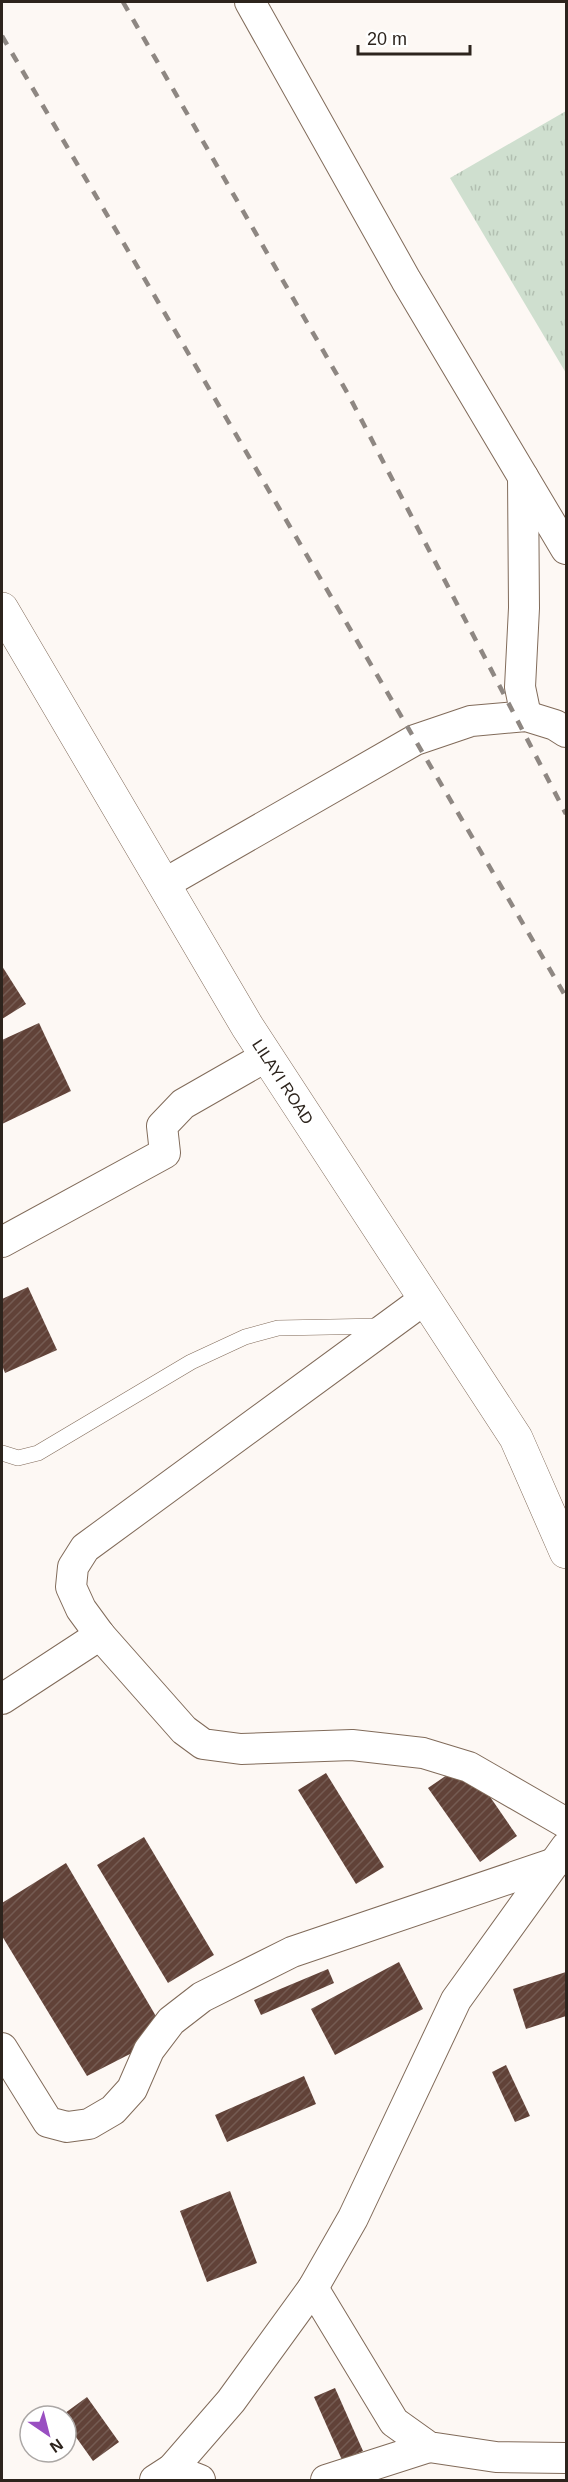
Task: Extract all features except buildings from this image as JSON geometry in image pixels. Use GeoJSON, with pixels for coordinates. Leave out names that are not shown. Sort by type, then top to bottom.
{"type":"FeatureCollection","features":[{"type":"Feature","properties":{"kind":"street"},"geometry":{"type":"LineString","coordinates":[[250,2],[406,280],[567,549]]}},
{"type":"Feature","properties":{"kind":"street"},"geometry":{"type":"LineString","coordinates":[[524,477],[524,608],[520,687],[526,716]]}},
{"type":"Feature","properties":{"kind":"street","name":"LILAYI ROAD"},"geometry":{"type":"LineString","coordinates":[[2,609],[267,1056],[516,1438],[567,1552]]}},
{"type":"Feature","properties":{"kind":"street"},"geometry":{"type":"LineString","coordinates":[[164,884],[415,740],[471,722],[526,716],[555,725],[567,732]]}},
{"type":"Feature","properties":{"kind":"street"},"geometry":{"type":"LineString","coordinates":[[2,1242],[165,1153],[162,1126],[183,1104],[267,1056]]}},
{"type":"Feature","properties":{"kind":"street"},"geometry":{"type":"LineString","coordinates":[[425,1299],[85,1548],[72,1567],[71,1587],[81,1609],[100,1635],[184,1730],[203,1744],[241,1749],[352,1745],[423,1753],[469,1767],[567,1823]]}},
{"type":"Feature","properties":{"kind":"street"},"geometry":{"type":"LineString","coordinates":[[2,1699],[100,1635]]}},
{"type":"Feature","properties":{"kind":"street"},"geometry":{"type":"LineString","coordinates":[[2,2048],[48,2121],[67,2127],[89,2124],[113,2110],[132,2089],[149,2050],[171,2021],[202,1997],[292,1952],[561,1855]]}},
{"type":"Feature","properties":{"kind":"street"},"geometry":{"type":"LineString","coordinates":[[163,2475],[231,2401],[313,2288],[353,2218],[456,2000],[561,1855]]}},
{"type":"Feature","properties":{"kind":"street"},"geometry":{"type":"LineString","coordinates":[[313,2288],[394,2422],[429,2446],[496,2457],[567,2458]]}},
{"type":"Feature","properties":{"kind":"street"},"geometry":{"type":"LineString","coordinates":[[326,2481],[429,2446]]}},
{"type":"Feature","properties":{"kind":"street"},"geometry":{"type":"LineString","coordinates":[[163,2475],[200,2481]]}},
{"type":"Feature","properties":{"kind":"lane"},"geometry":{"type":"LineString","coordinates":[[2,1453],[18,1458],[38,1453],[191,1362],[245,1337],[279,1328],[388,1326]]}},
{"type":"Feature","properties":{"kind":"green space"},"geometry":{"type":"Polygon","coordinates":[[[566,111],[566,373],[450,178],[566,111]]]}},
{"type":"Feature","properties":{"kind":"railway"},"geometry":{"type":"LineString","coordinates":[[123,2],[348,394],[566,814]]}},
{"type":"Feature","properties":{"kind":"railway"},"geometry":{"type":"LineString","coordinates":[[2,36],[566,997]]}}]}
